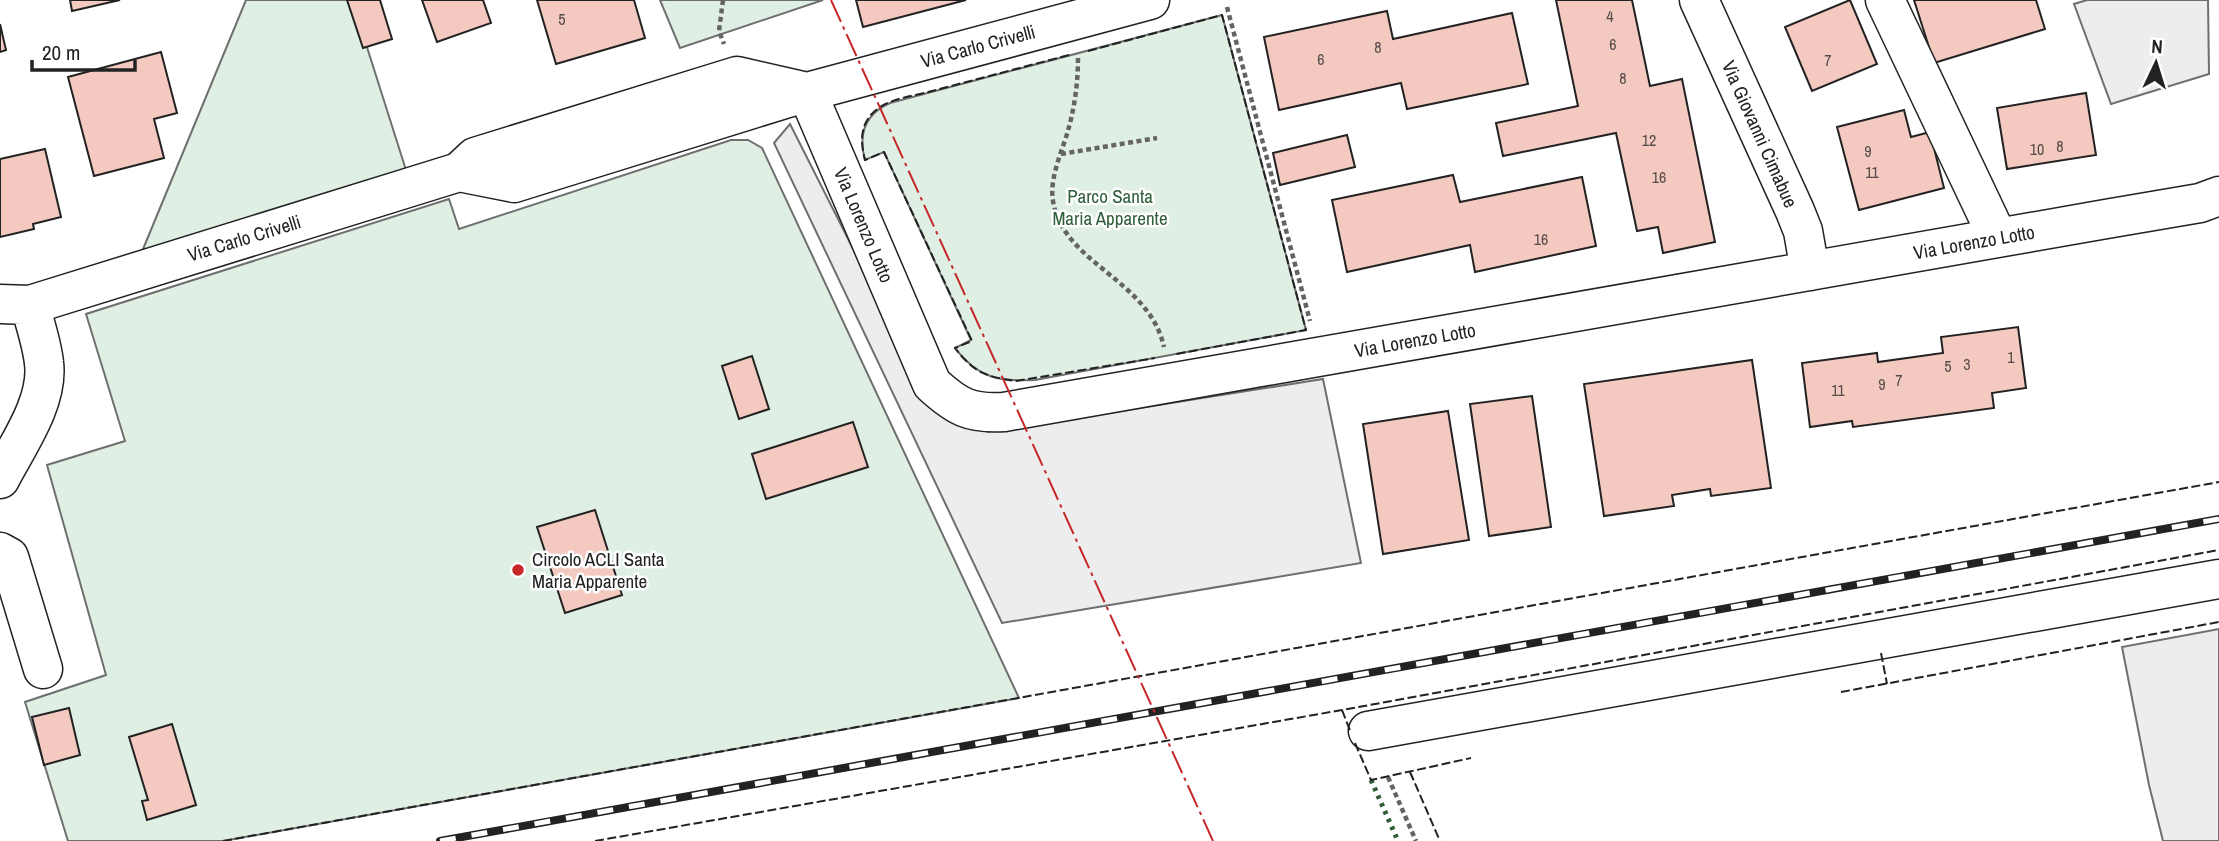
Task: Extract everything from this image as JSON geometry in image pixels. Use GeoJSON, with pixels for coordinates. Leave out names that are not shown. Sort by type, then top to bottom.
{"type":"FeatureCollection","features":[{"type":"Feature","properties":{"kind":"street","name":"Via Carlo Crivelli"},"geometry":{"type":"LineString","coordinates":[[15,304],[459,172],[514,183],[807,92],[1150,0]]}},
{"type":"Feature","properties":{"kind":"street","name":"Via Giovanni Cimabue"},"geometry":{"type":"LineString","coordinates":[[1699,0],[1796,211],[1810,271]]}},
{"type":"Feature","properties":{"kind":"street"},"geometry":{"type":"LineString","coordinates":[[1885,0],[1998,238]]}},
{"type":"Feature","properties":{"kind":"street","name":"Via Lorenzo Lotto"},"geometry":{"type":"LineString","coordinates":[[807,92],[932,384],[949,400],[966,410],[984,413],[1004,412],[1998,238],[2200,202],[2219,196]]}},
{"type":"Feature","properties":{"kind":"street"},"geometry":{"type":"LineString","coordinates":[[0,480],[41,400],[44,384],[44,364],[15,304]]}},
{"type":"Feature","properties":{"kind":"street"},"geometry":{"type":"LineString","coordinates":[[0,552],[9,557],[43,669]]}},
{"type":"Feature","properties":{"kind":"street"},"geometry":{"type":"LineString","coordinates":[[1368,731],[2219,579]]}},
{"type":"Feature","properties":{"kind":"path"},"geometry":{"type":"LineString","coordinates":[[1227,7],[1311,322]]}},
{"type":"Feature","properties":{"kind":"path"},"geometry":{"type":"LineString","coordinates":[[1077,48],[1078,68],[1072,111],[1052,198],[1065,232],[1090,258],[1139,300],[1156,324],[1164,349]]}},
{"type":"Feature","properties":{"kind":"path"},"geometry":{"type":"LineString","coordinates":[[1061,154],[1157,138]]}},
{"type":"Feature","properties":{"kind":"path"},"geometry":{"type":"LineString","coordinates":[[1388,777],[1416,841]]}},
{"type":"Feature","properties":{"kind":"green space"},"geometry":{"type":"Polygon","coordinates":[[[246,0],[352,0],[406,170],[141,254],[246,0]]]}},
{"type":"Feature","properties":{"kind":"green space"},"geometry":{"type":"Polygon","coordinates":[[[660,0],[823,0],[680,48],[660,0]]]}},
{"type":"Feature","properties":{"kind":"green space","name":"Parco Santa Maria Apparente"},"geometry":{"type":"Polygon","coordinates":[[[1222,15],[1306,330],[1035,380],[1000,379],[972,366],[955,348],[971,340],[884,152],[865,160],[862,142],[869,119],[890,103],[1222,15]]]}},
{"type":"Feature","properties":{"kind":"green space","name":"Circolo ACLI Santa Maria Apparente"},"geometry":{"type":"Polygon","coordinates":[[[731,140],[748,140],[762,148],[1019,698],[223,841],[68,841],[25,702],[106,675],[47,465],[125,441],[86,314],[449,199],[459,229],[731,140]]]}},
{"type":"Feature","properties":{"kind":"shaded area"},"geometry":{"type":"Polygon","coordinates":[[[2087,0],[2208,0],[2209,74],[2111,104],[2074,4],[2087,0]]]}},
{"type":"Feature","properties":{"kind":"shaded area"},"geometry":{"type":"Polygon","coordinates":[[[790,124],[931,403],[988,432],[1323,379],[1361,563],[1002,623],[774,143],[790,124]]]}},
{"type":"Feature","properties":{"kind":"shaded area"},"geometry":{"type":"Polygon","coordinates":[[[2219,629],[2219,841],[2163,841],[2149,785],[2122,647],[2219,629]]]}},
{"type":"Feature","properties":{"kind":"building"},"geometry":{"type":"Polygon","coordinates":[[[70,0],[120,0],[72,11],[70,0]]]}},
{"type":"Feature","properties":{"kind":"building"},"geometry":{"type":"Polygon","coordinates":[[[347,0],[380,0],[392,39],[363,48],[347,0]]]}},
{"type":"Feature","properties":{"kind":"building"},"geometry":{"type":"Polygon","coordinates":[[[422,0],[483,0],[491,23],[437,42],[422,0]]]}},
{"type":"Feature","properties":{"kind":"building"},"geometry":{"type":"Polygon","coordinates":[[[537,0],[634,0],[645,38],[556,64],[537,0]]]}},
{"type":"Feature","properties":{"kind":"building"},"geometry":{"type":"Polygon","coordinates":[[[856,0],[966,0],[863,27],[856,0]]]}},
{"type":"Feature","properties":{"kind":"building"},"geometry":{"type":"Polygon","coordinates":[[[1556,0],[1632,0],[1650,86],[1682,79],[1715,242],[1663,253],[1658,227],[1637,231],[1616,133],[1503,156],[1496,123],[1578,106],[1556,0]]]}},
{"type":"Feature","properties":{"kind":"building"},"geometry":{"type":"Polygon","coordinates":[[[1850,0],[1877,64],[1812,91],[1785,27],[1850,0]]]}},
{"type":"Feature","properties":{"kind":"building"},"geometry":{"type":"Polygon","coordinates":[[[1914,0],[2036,0],[2045,29],[1934,63],[1914,0]]]}},
{"type":"Feature","properties":{"kind":"building"},"geometry":{"type":"Polygon","coordinates":[[[1387,11],[1393,39],[1512,13],[1528,84],[1407,109],[1401,83],[1279,110],[1264,37],[1387,11]]]}},
{"type":"Feature","properties":{"kind":"building"},"geometry":{"type":"Polygon","coordinates":[[[0,24],[6,50],[0,52],[0,24]]]}},
{"type":"Feature","properties":{"kind":"building"},"geometry":{"type":"Polygon","coordinates":[[[161,52],[177,113],[154,119],[164,158],[94,176],[68,77],[161,52]]]}},
{"type":"Feature","properties":{"kind":"building"},"geometry":{"type":"Polygon","coordinates":[[[2086,93],[2096,155],[2007,169],[1997,108],[2086,93]]]}},
{"type":"Feature","properties":{"kind":"building"},"geometry":{"type":"Polygon","coordinates":[[[1904,110],[1911,137],[1930,132],[1944,188],[1859,210],[1837,127],[1904,110]]]}},
{"type":"Feature","properties":{"kind":"building"},"geometry":{"type":"Polygon","coordinates":[[[1347,135],[1355,167],[1280,185],[1273,153],[1347,135]]]}},
{"type":"Feature","properties":{"kind":"building"},"geometry":{"type":"Polygon","coordinates":[[[45,149],[61,217],[33,224],[34,229],[0,237],[0,159],[45,149]]]}},
{"type":"Feature","properties":{"kind":"building"},"geometry":{"type":"Polygon","coordinates":[[[1453,175],[1460,202],[1582,177],[1596,246],[1475,272],[1470,245],[1347,272],[1332,200],[1453,175]]]}},
{"type":"Feature","properties":{"kind":"building"},"geometry":{"type":"Polygon","coordinates":[[[2018,327],[2026,388],[1992,393],[1994,408],[1853,427],[1852,421],[1810,427],[1802,363],[1877,353],[1878,362],[1943,353],[1941,337],[2018,327]]]}},
{"type":"Feature","properties":{"kind":"building"},"geometry":{"type":"Polygon","coordinates":[[[752,356],[769,409],[739,419],[722,366],[752,356]]]}},
{"type":"Feature","properties":{"kind":"building"},"geometry":{"type":"Polygon","coordinates":[[[1752,360],[1771,488],[1711,496],[1710,489],[1672,495],[1674,506],[1604,516],[1584,384],[1752,360]]]}},
{"type":"Feature","properties":{"kind":"building"},"geometry":{"type":"Polygon","coordinates":[[[1532,396],[1551,527],[1489,536],[1470,404],[1532,396]]]}},
{"type":"Feature","properties":{"kind":"building"},"geometry":{"type":"Polygon","coordinates":[[[1448,411],[1469,540],[1383,554],[1363,424],[1448,411]]]}},
{"type":"Feature","properties":{"kind":"building"},"geometry":{"type":"Polygon","coordinates":[[[853,422],[868,467],[766,499],[752,454],[853,422]]]}},
{"type":"Feature","properties":{"kind":"building"},"geometry":{"type":"Polygon","coordinates":[[[595,510],[622,595],[565,613],[537,527],[595,510]]]}},
{"type":"Feature","properties":{"kind":"building"},"geometry":{"type":"Polygon","coordinates":[[[69,708],[80,755],[44,765],[32,717],[69,708]]]}},
{"type":"Feature","properties":{"kind":"building"},"geometry":{"type":"Polygon","coordinates":[[[172,724],[196,805],[147,820],[142,801],[148,800],[129,737],[172,724]]]}},
{"type":"Feature","properties":{"kind":"railway"},"geometry":{"type":"LineString","coordinates":[[440,841],[2219,519]]}},
{"type":"Feature","properties":{"kind":"hedge"},"geometry":{"type":"LineString","coordinates":[[1371,780],[1398,841]]}},
{"type":"Feature","properties":{"kind":"fence"},"geometry":{"type":"LineString","coordinates":[[1088,51],[1222,15],[1306,330],[1176,354]]}},
{"type":"Feature","properties":{"kind":"fence"},"geometry":{"type":"LineString","coordinates":[[1069,55],[903,98],[882,106],[871,115],[864,127],[862,146],[865,160],[884,152],[972,341],[955,348],[975,368],[997,378],[1016,381],[1155,358]]}},
{"type":"Feature","properties":{"kind":"fence"},"geometry":{"type":"LineString","coordinates":[[223,841],[2219,482]]}},
{"type":"Feature","properties":{"kind":"fence"},"geometry":{"type":"LineString","coordinates":[[595,841],[1342,710],[2219,550]]}},
{"type":"Feature","properties":{"kind":"fence"},"geometry":{"type":"LineString","coordinates":[[1841,692],[2219,622]]}},
{"type":"Feature","properties":{"kind":"fence"},"geometry":{"type":"LineString","coordinates":[[1881,653],[1887,684]]}},
{"type":"Feature","properties":{"kind":"fence"},"geometry":{"type":"LineString","coordinates":[[1342,710],[1351,733]]}},
{"type":"Feature","properties":{"kind":"fence"},"geometry":{"type":"LineString","coordinates":[[1355,743],[1371,780],[1471,758]]}},
{"type":"Feature","properties":{"kind":"fence"},"geometry":{"type":"LineString","coordinates":[[1410,772],[1440,841]]}},
{"type":"Feature","properties":{"kind":"power"},"geometry":{"type":"LineString","coordinates":[[831,0],[1213,841]]}},
{"type":"Feature","properties":{"kind":"place","name":"Circolo ACLI Santa Maria Apparente"},"geometry":{"type":"Point","coordinates":[518,570]}}]}
